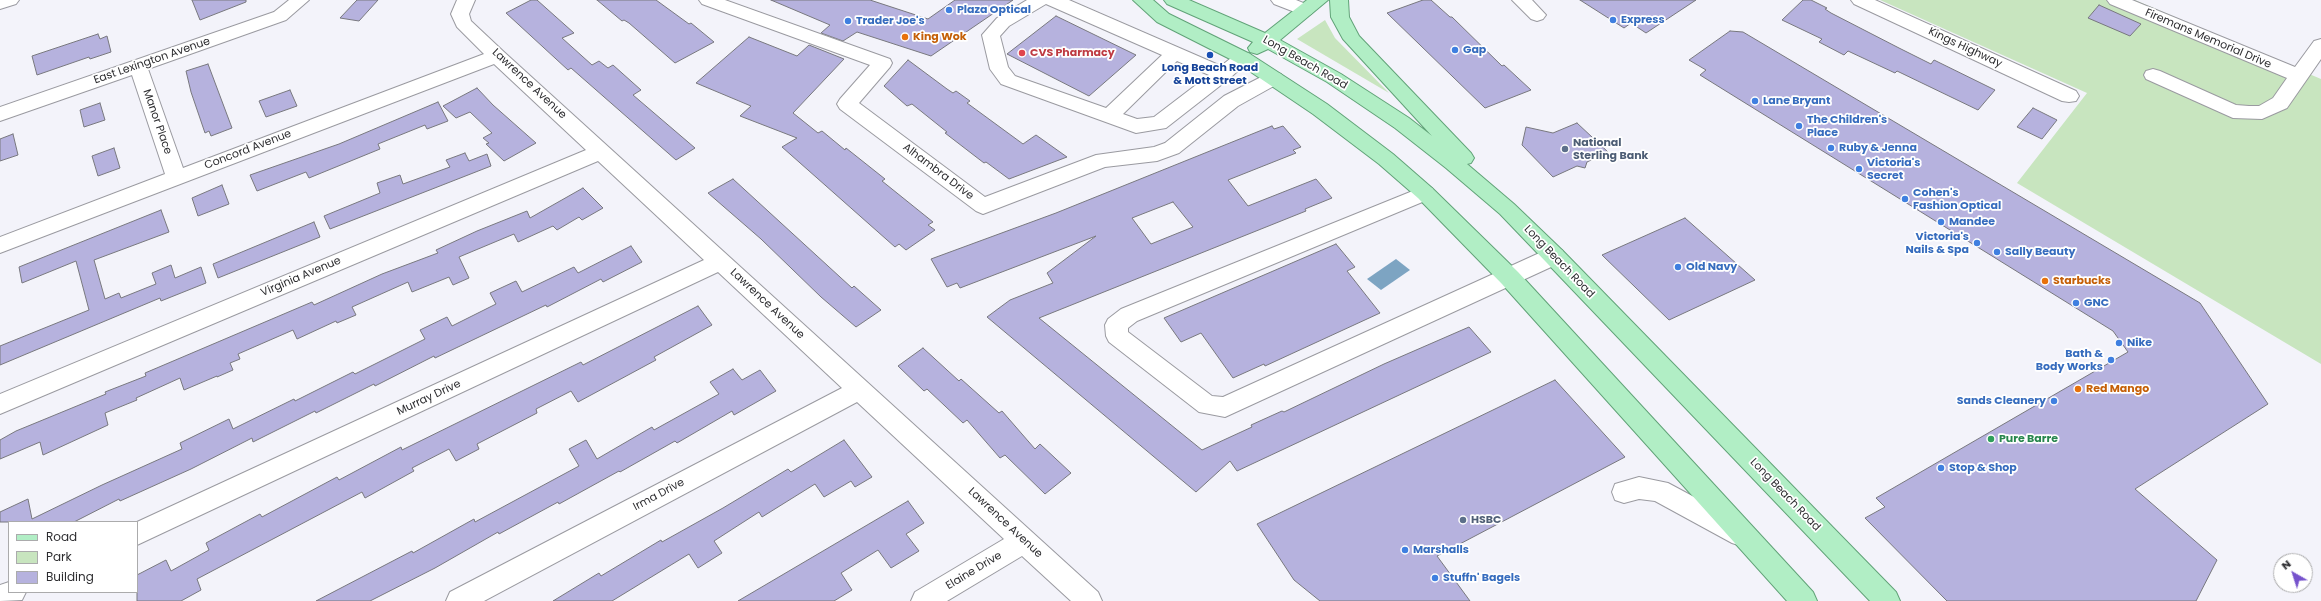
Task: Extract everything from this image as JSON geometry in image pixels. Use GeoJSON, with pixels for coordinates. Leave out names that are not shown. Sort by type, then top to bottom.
{"type":"FeatureCollection","features":[{"type":"Feature","properties":{"kind":"main road"},"geometry":{"type":"LineString","coordinates":[[1142,0],[1163,18],[1204,36],[1243,58],[1274,78],[1380,154],[1425,193],[1510,278],[1804,601]]}},
{"type":"Feature","properties":{"kind":"main road"},"geometry":{"type":"LineString","coordinates":[[1339,0],[1340,17],[1352,39],[1458,150],[1507,209]]}},
{"type":"Feature","properties":{"kind":"main road","name":"Long Beach Road"},"geometry":{"type":"LineString","coordinates":[[1180,1],[1266,40],[1334,78],[1402,123],[1429,143],[1507,209],[1887,601]]}},
{"type":"Feature","properties":{"kind":"main road"},"geometry":{"type":"LineString","coordinates":[[1243,58],[1312,5]]}},
{"type":"Feature","properties":{"kind":"street"},"geometry":{"type":"LineString","coordinates":[[0,3],[10,0]]}},
{"type":"Feature","properties":{"kind":"street","name":"East Lexington Avenue"},"geometry":{"type":"LineString","coordinates":[[0,114],[280,16],[300,0]]}},
{"type":"Feature","properties":{"kind":"street","name":"Lawrence Avenue"},"geometry":{"type":"LineString","coordinates":[[466,0],[460,14],[463,23],[497,56],[602,151],[1089,601]]}},
{"type":"Feature","properties":{"kind":"street","name":"Alhambra Drive"},"geometry":{"type":"LineString","coordinates":[[708,0],[883,63],[847,104],[982,206],[1103,160],[1157,154],[1172,148],[1231,101],[1274,78]]}},
{"type":"Feature","properties":{"kind":"street"},"geometry":{"type":"LineString","coordinates":[[1040,0],[1003,22],[991,35],[999,69],[1008,80],[1136,126],[1159,124],[1243,58]]}},
{"type":"Feature","properties":{"kind":"street"},"geometry":{"type":"LineString","coordinates":[[1053,0],[1223,74]]}},
{"type":"Feature","properties":{"kind":"street"},"geometry":{"type":"LineString","coordinates":[[1280,0],[1312,5]]}},
{"type":"Feature","properties":{"kind":"street"},"geometry":{"type":"LineString","coordinates":[[1521,0],[1537,15]]}},
{"type":"Feature","properties":{"kind":"street","name":"Kings Highway"},"geometry":{"type":"LineString","coordinates":[[1860,0],[2069,96]]}},
{"type":"Feature","properties":{"kind":"street","name":"Firemans Memorial Drive"},"geometry":{"type":"LineString","coordinates":[[2116,0],[2299,76]]}},
{"type":"Feature","properties":{"kind":"street"},"geometry":{"type":"LineString","coordinates":[[2153,75],[2233,111],[2249,113],[2262,112],[2280,103],[2320,47]]}},
{"type":"Feature","properties":{"kind":"street"},"geometry":{"type":"LineString","coordinates":[[1109,117],[1175,53]]}},
{"type":"Feature","properties":{"kind":"street","name":"Concord Avenue"},"geometry":{"type":"LineString","coordinates":[[0,245],[497,56]]}},
{"type":"Feature","properties":{"kind":"street","name":"Manor Place"},"geometry":{"type":"LineString","coordinates":[[138,66],[176,178]]}},
{"type":"Feature","properties":{"kind":"street","name":"Virginia Avenue"},"geometry":{"type":"LineString","coordinates":[[0,404],[602,151]]}},
{"type":"Feature","properties":{"kind":"street"},"geometry":{"type":"LineString","coordinates":[[1425,193],[1129,314],[1116,325],[1117,336],[1207,405],[1225,407],[1510,278],[1554,256]]}},
{"type":"Feature","properties":{"kind":"street","name":"Murray Drive"},"geometry":{"type":"LineString","coordinates":[[138,534],[721,261]]}},
{"type":"Feature","properties":{"kind":"street","name":"Irma Drive"},"geometry":{"type":"LineString","coordinates":[[459,601],[860,389]]}},
{"type":"Feature","properties":{"kind":"street"},"geometry":{"type":"LineString","coordinates":[[1624,492],[1639,488],[1659,491],[1748,540]]}},
{"type":"Feature","properties":{"kind":"street","name":"Elaine Drive"},"geometry":{"type":"LineString","coordinates":[[924,601],[1024,541]]}},
{"type":"Feature","properties":{"kind":"street"},"geometry":{"type":"LineString","coordinates":[[0,598],[11,593]]}},
{"type":"Feature","properties":{"kind":"green space"},"geometry":{"type":"Polygon","coordinates":[[[1880,0],[2135,0],[2321,79],[2321,364],[2017,183],[2087,93],[1880,0]]]}},
{"type":"Feature","properties":{"kind":"green space"},"geometry":{"type":"Polygon","coordinates":[[[1325,20],[1335,38],[1389,93],[1297,39],[1325,20]]]}},
{"type":"Feature","properties":{"kind":"water"},"geometry":{"type":"Polygon","coordinates":[[[1396,259],[1410,270],[1381,290],[1367,279],[1396,259]]]}},
{"type":"Feature","properties":{"kind":"building"},"geometry":{"type":"Polygon","coordinates":[[[192,0],[246,0],[246,2],[200,20],[192,0]]]}},
{"type":"Feature","properties":{"kind":"building"},"geometry":{"type":"Polygon","coordinates":[[[357,0],[378,0],[359,21],[340,18],[357,0]]]}},
{"type":"Feature","properties":{"kind":"building"},"geometry":{"type":"Polygon","coordinates":[[[531,0],[537,0],[574,33],[562,38],[592,65],[599,61],[608,68],[613,65],[641,90],[633,95],[695,148],[676,160],[571,68],[568,70],[506,13],[531,0]]]}},
{"type":"Feature","properties":{"kind":"building"},"geometry":{"type":"Polygon","coordinates":[[[597,0],[656,0],[689,24],[691,23],[714,42],[675,63],[629,23],[624,20],[622,21],[597,0]]]}},
{"type":"Feature","properties":{"kind":"building"},"geometry":{"type":"Polygon","coordinates":[[[771,0],[870,0],[928,19],[955,0],[1013,0],[931,56],[857,32],[843,41],[821,33],[830,25],[771,0]]]}},
{"type":"Feature","properties":{"kind":"building","name":"Gap"},"geometry":{"type":"Polygon","coordinates":[[[1423,0],[1431,0],[1450,17],[1452,17],[1502,66],[1504,65],[1531,90],[1485,108],[1387,13],[1423,0]]]}},
{"type":"Feature","properties":{"kind":"building"},"geometry":{"type":"Polygon","coordinates":[[[1580,0],[1696,0],[1646,33],[1631,23],[1624,28],[1580,0]]]}},
{"type":"Feature","properties":{"kind":"building"},"geometry":{"type":"Polygon","coordinates":[[[1803,0],[1811,0],[1827,8],[1825,9],[1831,13],[1931,64],[1934,60],[1995,90],[1978,110],[1897,71],[1895,73],[1848,51],[1844,55],[1819,42],[1822,39],[1782,20],[1803,0]]]}},
{"type":"Feature","properties":{"kind":"building"},"geometry":{"type":"Polygon","coordinates":[[[2099,5],[2141,24],[2130,36],[2088,18],[2099,5]]]}},
{"type":"Feature","properties":{"kind":"building","name":"CVS Pharmacy"},"geometry":{"type":"Polygon","coordinates":[[[1056,16],[1136,55],[1089,96],[1007,54],[1056,16]]]}},
{"type":"Feature","properties":{"kind":"building"},"geometry":{"type":"Polygon","coordinates":[[[1730,31],[1743,32],[2200,303],[2268,404],[2135,489],[2217,560],[2196,601],[1947,601],[1865,518],[1885,507],[1876,498],[2128,352],[2113,331],[1700,75],[1706,70],[1689,60],[1730,31]]]}},
{"type":"Feature","properties":{"kind":"building"},"geometry":{"type":"Polygon","coordinates":[[[98,34],[100,39],[107,36],[111,52],[90,59],[89,57],[37,75],[32,56],[98,34]]]}},
{"type":"Feature","properties":{"kind":"building"},"geometry":{"type":"Polygon","coordinates":[[[749,37],[797,56],[809,45],[844,59],[793,113],[818,133],[822,131],[845,150],[846,148],[885,179],[882,181],[933,222],[928,225],[935,230],[906,250],[899,244],[895,247],[782,147],[797,138],[740,116],[751,106],[696,83],[749,37]]]}},
{"type":"Feature","properties":{"kind":"building"},"geometry":{"type":"Polygon","coordinates":[[[908,60],[953,93],[956,91],[970,101],[967,103],[1023,144],[1036,135],[1067,157],[1009,179],[986,162],[984,163],[945,133],[947,132],[912,104],[907,106],[884,86],[908,60]]]}},
{"type":"Feature","properties":{"kind":"building"},"geometry":{"type":"Polygon","coordinates":[[[208,64],[232,128],[211,136],[209,131],[205,133],[191,92],[186,71],[208,64]]]}},
{"type":"Feature","properties":{"kind":"building"},"geometry":{"type":"Polygon","coordinates":[[[477,88],[493,105],[536,143],[504,161],[486,144],[489,143],[483,138],[492,133],[470,112],[456,118],[443,106],[477,88]]]}},
{"type":"Feature","properties":{"kind":"building"},"geometry":{"type":"Polygon","coordinates":[[[290,90],[297,106],[266,117],[259,101],[290,90]]]}},
{"type":"Feature","properties":{"kind":"building"},"geometry":{"type":"Polygon","coordinates":[[[438,102],[448,121],[427,129],[425,125],[378,144],[380,149],[309,178],[306,172],[257,191],[250,175],[339,144],[438,102]]]}},
{"type":"Feature","properties":{"kind":"building"},"geometry":{"type":"Polygon","coordinates":[[[100,103],[105,120],[84,127],[80,110],[100,103]]]}},
{"type":"Feature","properties":{"kind":"building"},"geometry":{"type":"Polygon","coordinates":[[[2033,108],[2057,120],[2042,139],[2017,127],[2033,108]]]}},
{"type":"Feature","properties":{"kind":"building","name":"National Sterling Bank"},"geometry":{"type":"Polygon","coordinates":[[[1577,123],[1608,152],[1587,162],[1585,168],[1577,166],[1553,177],[1522,145],[1526,127],[1553,133],[1577,123]]]}},
{"type":"Feature","properties":{"kind":"building"},"geometry":{"type":"Polygon","coordinates":[[[1272,126],[1274,129],[1283,126],[1301,147],[1293,150],[1296,153],[1228,180],[1248,206],[1316,179],[1332,198],[1305,209],[1306,211],[1039,318],[1202,450],[1252,427],[1251,425],[1282,411],[1284,412],[1384,364],[1469,327],[1491,352],[1237,471],[1230,461],[1196,492],[987,317],[1010,300],[1053,283],[1047,273],[1096,236],[960,288],[957,283],[947,287],[931,259],[1056,213],[1272,126]],[[1173,202],[1132,218],[1151,244],[1193,227],[1173,202]]]}},
{"type":"Feature","properties":{"kind":"building"},"geometry":{"type":"Polygon","coordinates":[[[13,134],[18,155],[0,161],[0,139],[13,134]]]}},
{"type":"Feature","properties":{"kind":"building"},"geometry":{"type":"Polygon","coordinates":[[[114,148],[120,168],[98,176],[92,156],[114,148]]]}},
{"type":"Feature","properties":{"kind":"building"},"geometry":{"type":"Polygon","coordinates":[[[465,153],[469,161],[487,154],[491,166],[330,229],[324,216],[380,193],[377,183],[400,175],[403,184],[450,167],[446,160],[465,153]]]}},
{"type":"Feature","properties":{"kind":"building"},"geometry":{"type":"Polygon","coordinates":[[[733,179],[852,288],[854,286],[881,310],[856,327],[821,297],[761,239],[708,193],[733,179]]]}},
{"type":"Feature","properties":{"kind":"building"},"geometry":{"type":"Polygon","coordinates":[[[222,185],[229,204],[198,216],[192,198],[222,185]]]}},
{"type":"Feature","properties":{"kind":"building"},"geometry":{"type":"Polygon","coordinates":[[[583,188],[603,208],[582,220],[579,217],[557,230],[553,226],[518,242],[514,234],[459,257],[469,278],[453,285],[449,277],[412,292],[408,282],[352,307],[356,315],[337,323],[336,321],[297,339],[293,330],[238,354],[240,359],[230,363],[233,370],[217,377],[184,390],[180,378],[136,398],[137,400],[105,413],[108,425],[43,455],[40,442],[0,459],[0,440],[16,431],[106,394],[105,392],[146,376],[145,373],[312,302],[314,305],[382,274],[438,253],[436,250],[477,231],[527,211],[530,218],[583,188]]]}},
{"type":"Feature","properties":{"kind":"building"},"geometry":{"type":"Polygon","coordinates":[[[161,210],[169,232],[94,260],[105,299],[119,293],[121,298],[156,284],[152,273],[171,265],[175,278],[201,267],[206,283],[161,301],[160,298],[0,365],[0,346],[89,310],[76,261],[22,283],[19,267],[161,210]]]}},
{"type":"Feature","properties":{"kind":"building","name":"Old Navy"},"geometry":{"type":"Polygon","coordinates":[[[1685,218],[1755,280],[1669,320],[1602,255],[1685,218]]]}},
{"type":"Feature","properties":{"kind":"building"},"geometry":{"type":"Polygon","coordinates":[[[314,222],[320,237],[218,278],[213,264],[314,222]]]}},
{"type":"Feature","properties":{"kind":"building"},"geometry":{"type":"Polygon","coordinates":[[[1336,244],[1355,267],[1347,271],[1380,313],[1265,366],[1264,364],[1233,378],[1201,333],[1181,342],[1164,318],[1336,244]]]}},
{"type":"Feature","properties":{"kind":"building"},"geometry":{"type":"Polygon","coordinates":[[[631,246],[642,262],[603,282],[601,279],[547,307],[546,305],[435,358],[434,356],[375,386],[374,384],[316,413],[315,411],[253,442],[252,438],[191,469],[120,501],[119,499],[76,521],[0,522],[0,512],[28,499],[32,519],[102,485],[182,449],[180,443],[229,419],[233,429],[294,399],[295,401],[353,372],[355,374],[425,339],[420,330],[447,317],[452,326],[496,304],[490,293],[516,281],[522,292],[574,267],[578,273],[631,246]]]}},
{"type":"Feature","properties":{"kind":"building"},"geometry":{"type":"Polygon","coordinates":[[[698,306],[712,325],[654,357],[656,360],[578,402],[571,391],[536,409],[537,413],[477,444],[479,449],[456,461],[449,449],[412,468],[414,471],[365,498],[362,492],[197,579],[201,590],[181,601],[137,601],[138,574],[166,560],[171,571],[209,550],[206,543],[260,514],[262,517],[337,477],[339,480],[401,447],[402,450],[581,362],[583,365],[698,306]]]}},
{"type":"Feature","properties":{"kind":"building"},"geometry":{"type":"Polygon","coordinates":[[[923,348],[959,381],[961,379],[999,413],[1002,411],[1035,449],[1040,444],[1071,473],[1045,494],[1005,455],[1000,458],[967,420],[963,423],[927,389],[924,391],[898,366],[923,348]]]}},
{"type":"Feature","properties":{"kind":"building"},"geometry":{"type":"Polygon","coordinates":[[[733,369],[742,380],[760,370],[776,391],[734,415],[732,411],[677,443],[675,441],[559,504],[558,502],[499,534],[498,532],[435,568],[370,601],[316,601],[412,551],[413,553],[474,519],[475,522],[579,466],[569,449],[586,440],[597,459],[652,427],[654,430],[719,394],[710,382],[733,369]]]}},
{"type":"Feature","properties":{"kind":"building"},"geometry":{"type":"Polygon","coordinates":[[[1555,380],[1625,457],[1437,556],[1470,601],[1320,601],[1294,580],[1257,524],[1555,380]]]}},
{"type":"Feature","properties":{"kind":"building"},"geometry":{"type":"Polygon","coordinates":[[[844,440],[872,477],[855,487],[851,481],[824,497],[815,484],[762,517],[759,512],[714,541],[722,553],[698,568],[689,554],[612,601],[553,601],[599,573],[601,576],[661,540],[662,542],[723,508],[788,469],[791,472],[844,440]]]}},
{"type":"Feature","properties":{"kind":"building"},"geometry":{"type":"Polygon","coordinates":[[[908,501],[924,523],[906,534],[919,551],[891,568],[878,550],[841,573],[852,590],[834,601],[738,601],[908,501]]]}},
{"type":"Feature","properties":{"kind":"place","name":"Plaza Optical"},"geometry":{"type":"Point","coordinates":[949,10]}},
{"type":"Feature","properties":{"kind":"place","name":"Express"},"geometry":{"type":"Point","coordinates":[1613,20]}},
{"type":"Feature","properties":{"kind":"place","name":"Trader Joe's"},"geometry":{"type":"Point","coordinates":[848,21]}},
{"type":"Feature","properties":{"kind":"place","name":"King Wok"},"geometry":{"type":"Point","coordinates":[905,37]}},
{"type":"Feature","properties":{"kind":"place","name":"Gap"},"geometry":{"type":"Point","coordinates":[1455,50]}},
{"type":"Feature","properties":{"kind":"place","name":"CVS Pharmacy"},"geometry":{"type":"Point","coordinates":[1022,53]}},
{"type":"Feature","properties":{"kind":"place","name":"Long Beach Road & Mott Street"},"geometry":{"type":"Point","coordinates":[1210,55]}},
{"type":"Feature","properties":{"kind":"place","name":"Lane Bryant"},"geometry":{"type":"Point","coordinates":[1755,101]}},
{"type":"Feature","properties":{"kind":"place","name":"The Children's Place"},"geometry":{"type":"Point","coordinates":[1799,126]}},
{"type":"Feature","properties":{"kind":"place","name":"Ruby & Jenna"},"geometry":{"type":"Point","coordinates":[1831,148]}},
{"type":"Feature","properties":{"kind":"place","name":"National Sterling Bank"},"geometry":{"type":"Point","coordinates":[1565,149]}},
{"type":"Feature","properties":{"kind":"place","name":"Victoria's Secret"},"geometry":{"type":"Point","coordinates":[1859,169]}},
{"type":"Feature","properties":{"kind":"place","name":"Cohen's Fashion Optical"},"geometry":{"type":"Point","coordinates":[1905,199]}},
{"type":"Feature","properties":{"kind":"place","name":"Mandee"},"geometry":{"type":"Point","coordinates":[1941,222]}},
{"type":"Feature","properties":{"kind":"place","name":"Victoria's Nails & Spa"},"geometry":{"type":"Point","coordinates":[1977,243]}},
{"type":"Feature","properties":{"kind":"place","name":"Sally Beauty"},"geometry":{"type":"Point","coordinates":[1997,252]}},
{"type":"Feature","properties":{"kind":"place","name":"Old Navy"},"geometry":{"type":"Point","coordinates":[1678,267]}},
{"type":"Feature","properties":{"kind":"place","name":"Starbucks"},"geometry":{"type":"Point","coordinates":[2045,281]}},
{"type":"Feature","properties":{"kind":"place","name":"GNC"},"geometry":{"type":"Point","coordinates":[2076,303]}},
{"type":"Feature","properties":{"kind":"place","name":"Nike"},"geometry":{"type":"Point","coordinates":[2119,343]}},
{"type":"Feature","properties":{"kind":"place","name":"Bath & Body Works"},"geometry":{"type":"Point","coordinates":[2111,360]}},
{"type":"Feature","properties":{"kind":"place","name":"Red Mango"},"geometry":{"type":"Point","coordinates":[2078,389]}},
{"type":"Feature","properties":{"kind":"place","name":"Sands Cleanery"},"geometry":{"type":"Point","coordinates":[2054,401]}},
{"type":"Feature","properties":{"kind":"place","name":"Pure Barre"},"geometry":{"type":"Point","coordinates":[1991,439]}},
{"type":"Feature","properties":{"kind":"place","name":"Stop & Shop"},"geometry":{"type":"Point","coordinates":[1941,468]}},
{"type":"Feature","properties":{"kind":"place","name":"HSBC"},"geometry":{"type":"Point","coordinates":[1463,520]}},
{"type":"Feature","properties":{"kind":"place","name":"Marshalls"},"geometry":{"type":"Point","coordinates":[1405,550]}},
{"type":"Feature","properties":{"kind":"place","name":"Stuffn' Bagels"},"geometry":{"type":"Point","coordinates":[1435,578]}}]}
